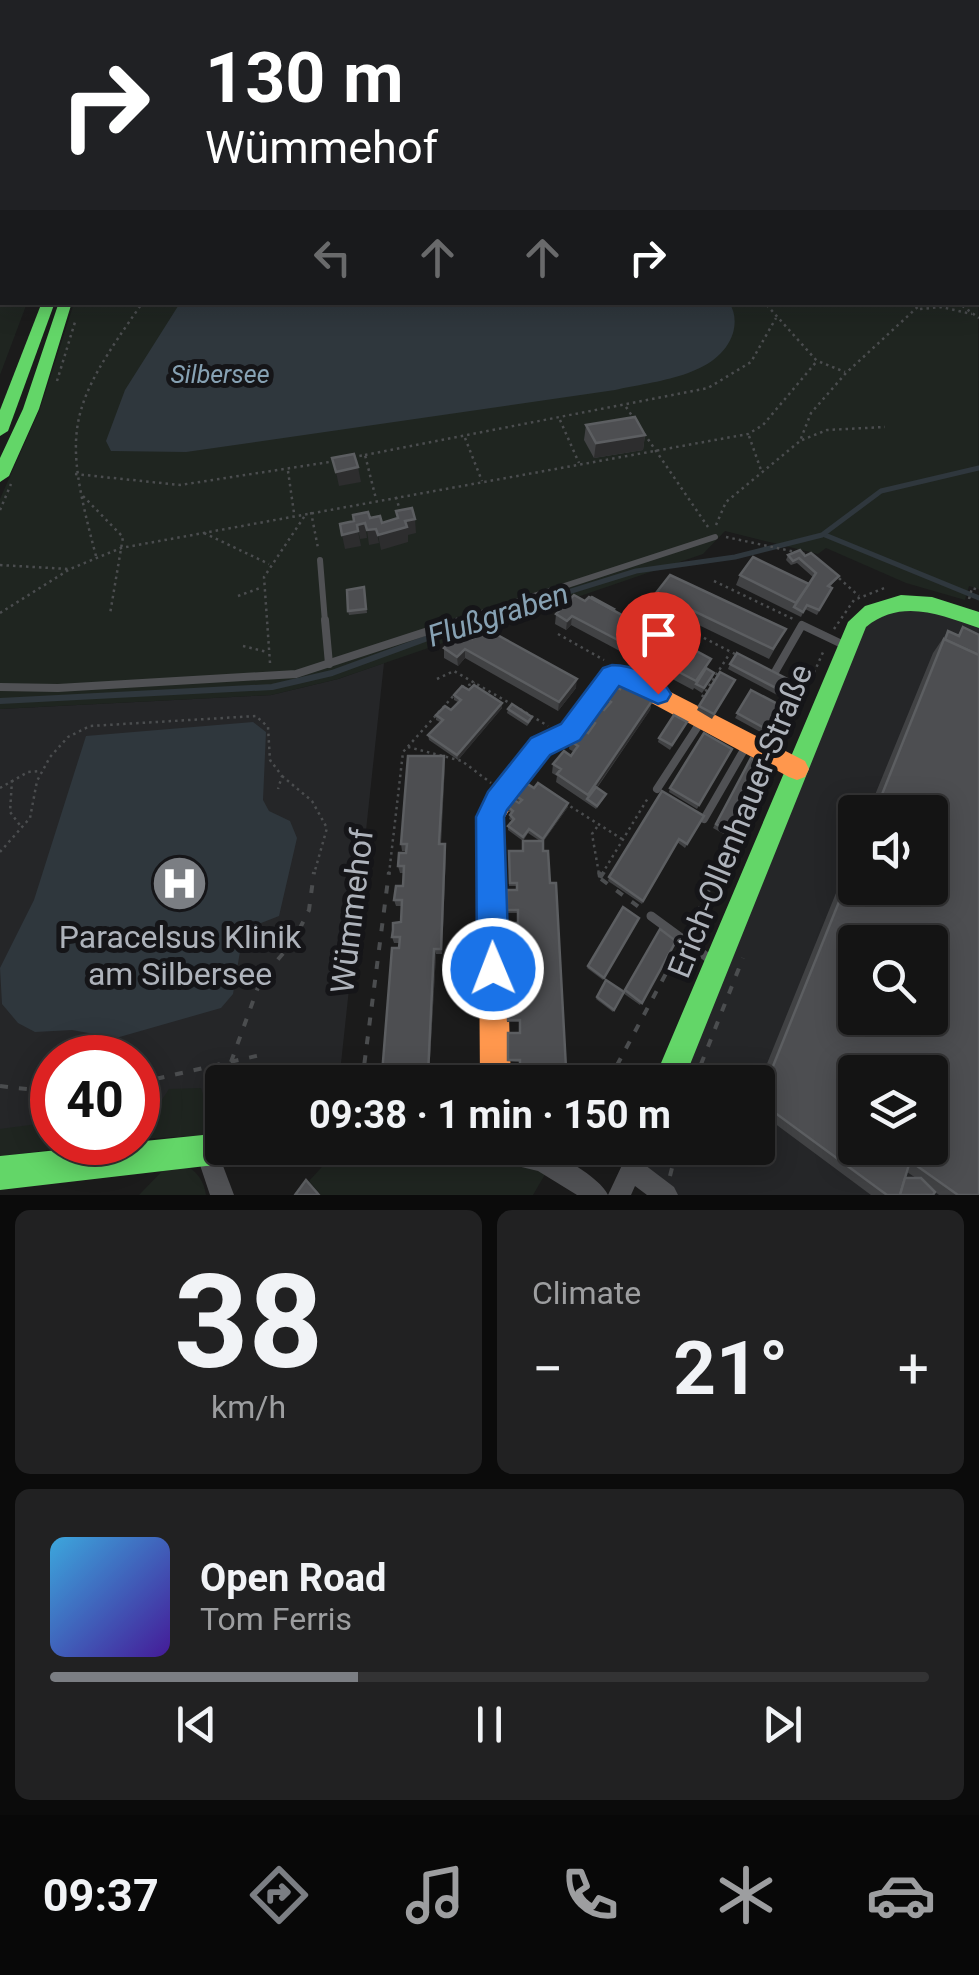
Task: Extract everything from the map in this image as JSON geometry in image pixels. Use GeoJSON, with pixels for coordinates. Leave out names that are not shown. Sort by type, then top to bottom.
{"type":"FeatureCollection","features":[{"type":"Feature","properties":{"kind":"street"},"geometry":{"type":"LineString","coordinates":[[0,431],[48,305]]}},
{"type":"Feature","properties":{"kind":"street"},"geometry":{"type":"LineString","coordinates":[[0,476],[46,367],[65,305]]}},
{"type":"Feature","properties":{"kind":"street","name":"Erich-Ollenhauer-Straße"},"geometry":{"type":"LineString","coordinates":[[675,1065],[796,769],[838,642],[864,614],[891,602],[931,605],[979,620]]}},
{"type":"Feature","properties":{"kind":"street"},"geometry":{"type":"LineString","coordinates":[[495,1065],[490,817],[504,792],[541,747],[565,736],[612,676],[618,674],[796,769]]}},
{"type":"Feature","properties":{"kind":"street"},"geometry":{"type":"LineString","coordinates":[[0,1172],[205,1150]]}},
{"type":"Feature","properties":{"kind":"street"},"geometry":{"type":"LineString","coordinates":[[212,1165],[222,1195]]}},
{"type":"Feature","properties":{"kind":"street"},"geometry":{"type":"LineString","coordinates":[[556,1165],[596,1195]]}},
{"type":"Feature","properties":{"kind":"street"},"geometry":{"type":"LineString","coordinates":[[618,1195],[633,1165]]}},
{"type":"Feature","properties":{"kind":"street"},"geometry":{"type":"LineString","coordinates":[[641,1165],[664,1194]]}},
{"type":"Feature","properties":{"kind":"lane"},"geometry":{"type":"LineString","coordinates":[[0,686],[272,677],[329,664],[715,537]]}},
{"type":"Feature","properties":{"kind":"lane"},"geometry":{"type":"LineString","coordinates":[[320,560],[329,664]]}},
{"type":"Feature","properties":{"kind":"lane"},"geometry":{"type":"LineString","coordinates":[[775,672],[802,625],[838,642]]}},
{"type":"Feature","properties":{"kind":"lane"},"geometry":{"type":"LineString","coordinates":[[657,789],[698,715]]}},
{"type":"Feature","properties":{"kind":"lane"},"geometry":{"type":"LineString","coordinates":[[704,818],[748,742]]}},
{"type":"Feature","properties":{"kind":"lane"},"geometry":{"type":"LineString","coordinates":[[651,916],[717,965]]}},
{"type":"Feature","properties":{"kind":"path"},"geometry":{"type":"LineString","coordinates":[[96,556],[74,474],[72,427],[84,390],[109,347],[142,305]]}},
{"type":"Feature","properties":{"kind":"path"},"geometry":{"type":"LineString","coordinates":[[767,305],[817,361],[846,373]]}},
{"type":"Feature","properties":{"kind":"path"},"geometry":{"type":"LineString","coordinates":[[800,441],[811,414],[846,373],[920,305]]}},
{"type":"Feature","properties":{"kind":"path"},"geometry":{"type":"LineString","coordinates":[[962,305],[979,318]]}},
{"type":"Feature","properties":{"kind":"path"},"geometry":{"type":"LineString","coordinates":[[915,310],[941,307],[972,314]]}},
{"type":"Feature","properties":{"kind":"path"},"geometry":{"type":"LineString","coordinates":[[74,474],[180,485],[288,470],[626,407],[708,388],[736,376],[759,357],[777,317]]}},
{"type":"Feature","properties":{"kind":"path"},"geometry":{"type":"LineString","coordinates":[[0,613],[70,569],[121,548],[748,434],[764,426],[817,361]]}},
{"type":"Feature","properties":{"kind":"path"},"geometry":{"type":"LineString","coordinates":[[626,407],[715,537]]}},
{"type":"Feature","properties":{"kind":"path"},"geometry":{"type":"LineString","coordinates":[[559,419],[579,464]]}},
{"type":"Feature","properties":{"kind":"path"},"geometry":{"type":"LineString","coordinates":[[715,537],[716,519],[726,502],[800,441],[828,430],[885,427]]}},
{"type":"Feature","properties":{"kind":"path"},"geometry":{"type":"LineString","coordinates":[[748,434],[759,456],[761,473]]}},
{"type":"Feature","properties":{"kind":"path"},"geometry":{"type":"LineString","coordinates":[[464,437],[482,481]]}},
{"type":"Feature","properties":{"kind":"path"},"geometry":{"type":"LineString","coordinates":[[365,455],[376,499]]}},
{"type":"Feature","properties":{"kind":"path"},"geometry":{"type":"LineString","coordinates":[[288,470],[295,514]]}},
{"type":"Feature","properties":{"kind":"path"},"geometry":{"type":"LineString","coordinates":[[82,496],[123,537],[110,614]]}},
{"type":"Feature","properties":{"kind":"path"},"geometry":{"type":"LineString","coordinates":[[395,496],[404,521]]}},
{"type":"Feature","properties":{"kind":"path"},"geometry":{"type":"LineString","coordinates":[[308,512],[320,560]]}},
{"type":"Feature","properties":{"kind":"path"},"geometry":{"type":"LineString","coordinates":[[272,677],[262,588],[271,566],[308,512]]}},
{"type":"Feature","properties":{"kind":"path"},"geometry":{"type":"LineString","coordinates":[[203,532],[271,566]]}},
{"type":"Feature","properties":{"kind":"path"},"geometry":{"type":"LineString","coordinates":[[618,1065],[776,758],[806,691],[838,642],[847,606],[859,596],[821,559],[754,541],[715,537]]}},
{"type":"Feature","properties":{"kind":"path"},"geometry":{"type":"LineString","coordinates":[[0,565],[70,569]]}},
{"type":"Feature","properties":{"kind":"path"},"geometry":{"type":"LineString","coordinates":[[714,581],[802,625]]}},
{"type":"Feature","properties":{"kind":"path"},"geometry":{"type":"LineString","coordinates":[[238,596],[262,588]]}},
{"type":"Feature","properties":{"kind":"path"},"geometry":{"type":"LineString","coordinates":[[969,599],[972,588],[979,590]]}},
{"type":"Feature","properties":{"kind":"path"},"geometry":{"type":"LineString","coordinates":[[652,611],[745,659]]}},
{"type":"Feature","properties":{"kind":"path"},"geometry":{"type":"LineString","coordinates":[[558,634],[613,665],[618,674]]}},
{"type":"Feature","properties":{"kind":"path"},"geometry":{"type":"LineString","coordinates":[[244,646],[269,653]]}},
{"type":"Feature","properties":{"kind":"path"},"geometry":{"type":"LineString","coordinates":[[698,715],[731,652]]}},
{"type":"Feature","properties":{"kind":"path"},"geometry":{"type":"LineString","coordinates":[[437,679],[450,670],[565,736]]}},
{"type":"Feature","properties":{"kind":"path"},"geometry":{"type":"LineString","coordinates":[[474,683],[462,687],[406,746],[462,761],[504,792]]}},
{"type":"Feature","properties":{"kind":"path"},"geometry":{"type":"LineString","coordinates":[[799,688],[806,691]]}},
{"type":"Feature","properties":{"kind":"path"},"geometry":{"type":"LineString","coordinates":[[0,852],[24,829],[34,806],[41,771],[68,737],[90,726],[256,716],[269,723],[266,754],[270,766],[312,801],[327,828],[316,864],[310,910],[293,942],[260,979],[231,1062]]}},
{"type":"Feature","properties":{"kind":"path","name":"Wümmehof"},"geometry":{"type":"LineString","coordinates":[[364,1065],[406,746]]}},
{"type":"Feature","properties":{"kind":"path"},"geometry":{"type":"LineString","coordinates":[[0,788],[28,772],[41,771]]}},
{"type":"Feature","properties":{"kind":"path"},"geometry":{"type":"LineString","coordinates":[[278,789],[282,776]]}},
{"type":"Feature","properties":{"kind":"path"},"geometry":{"type":"LineString","coordinates":[[12,780],[6,810],[12,822],[24,829]]}},
{"type":"Feature","properties":{"kind":"path"},"geometry":{"type":"LineString","coordinates":[[600,878],[657,789]]}},
{"type":"Feature","properties":{"kind":"path"},"geometry":{"type":"LineString","coordinates":[[552,795],[623,840]]}},
{"type":"Feature","properties":{"kind":"path"},"geometry":{"type":"LineString","coordinates":[[0,814],[6,810]]}},
{"type":"Feature","properties":{"kind":"path"},"geometry":{"type":"LineString","coordinates":[[598,826],[592,834],[600,878],[651,916]]}},
{"type":"Feature","properties":{"kind":"path"},"geometry":{"type":"LineString","coordinates":[[701,1065],[743,958]]}},
{"type":"Feature","properties":{"kind":"path"},"geometry":{"type":"LineString","coordinates":[[160,1077],[265,1054]]}},
{"type":"Feature","properties":{"kind":"path"},"geometry":{"type":"LineString","coordinates":[[0,1086],[30,1089]]}},
{"type":"Feature","properties":{"kind":"path"},"geometry":{"type":"LineString","coordinates":[[664,1194],[674,1165]]}},
{"type":"Feature","properties":{"kind":"shaded area"},"geometry":{"type":"Polygon","coordinates":[[[0,305],[26,305],[0,375],[0,305]]]}},
{"type":"Feature","properties":{"kind":"shaded area"},"geometry":{"type":"Polygon","coordinates":[[[73,305],[978,305],[979,589],[969,586],[965,600],[906,583],[826,548],[818,554],[725,531],[703,554],[338,679],[271,695],[0,709],[0,499],[40,409],[73,305]]]}},
{"type":"Feature","properties":{"kind":"shaded area"},"geometry":{"type":"Polygon","coordinates":[[[882,603],[979,620],[979,1195],[666,1195],[631,1169],[633,1165],[775,1165],[775,1065],[675,1065],[847,647],[882,603]]]}},
{"type":"Feature","properties":{"kind":"shaded area","name":"Paracelsus Klinik am Silbersee"},"geometry":{"type":"Polygon","coordinates":[[[384,663],[341,1065],[205,1065],[205,1135],[160,1138],[160,1035],[30,1035],[30,1152],[0,1156],[0,709],[271,695],[384,663]]]}},
{"type":"Feature","properties":{"kind":"shaded area"},"geometry":{"type":"Polygon","coordinates":[[[201,1088],[205,1135],[160,1138],[160,1102],[169,1089],[201,1088]]]}},
{"type":"Feature","properties":{"kind":"shaded area"},"geometry":{"type":"Polygon","coordinates":[[[30,1125],[30,1152],[0,1156],[0,1129],[30,1125]]]}},
{"type":"Feature","properties":{"kind":"shaded area"},"geometry":{"type":"Polygon","coordinates":[[[173,1160],[195,1172],[206,1195],[139,1195],[173,1160]]]}},
{"type":"Feature","properties":{"kind":"shaded area"},"geometry":{"type":"Polygon","coordinates":[[[324,1165],[511,1165],[547,1171],[533,1195],[321,1195],[309,1181],[324,1165]]]}},
{"type":"Feature","properties":{"kind":"water","name":"Silbersee"},"geometry":{"type":"Polygon","coordinates":[[[179,305],[730,305],[734,313],[733,333],[726,348],[700,368],[666,380],[186,452],[111,451],[106,441],[125,390],[179,305]]]}},
{"type":"Feature","properties":{"kind":"water"},"geometry":{"type":"Polygon","coordinates":[[[253,722],[266,732],[263,800],[269,811],[290,821],[297,838],[279,916],[251,927],[242,939],[233,994],[221,1008],[126,1035],[100,1035],[72,1030],[35,1032],[18,1023],[2,1004],[0,968],[34,900],[86,736],[253,722]]]}},
{"type":"Feature","properties":{"kind":"building"},"geometry":{"type":"Polygon","coordinates":[[[635,417],[645,435],[596,443],[586,425],[635,417]]]}},
{"type":"Feature","properties":{"kind":"building"},"geometry":{"type":"Polygon","coordinates":[[[354,454],[358,467],[336,472],[332,458],[354,454]]]}},
{"type":"Feature","properties":{"kind":"building"},"geometry":{"type":"Polygon","coordinates":[[[412,508],[415,519],[405,521],[407,527],[378,535],[376,529],[367,530],[365,523],[357,525],[358,531],[342,535],[340,524],[354,521],[353,515],[368,512],[370,518],[380,516],[382,523],[398,518],[396,511],[412,508]]]}},
{"type":"Feature","properties":{"kind":"building"},"geometry":{"type":"Polygon","coordinates":[[[800,550],[805,556],[811,553],[839,576],[828,586],[832,588],[819,610],[807,605],[803,612],[794,607],[816,573],[799,558],[793,561],[788,555],[800,550]]]}},
{"type":"Feature","properties":{"kind":"building"},"geometry":{"type":"Polygon","coordinates":[[[753,557],[809,584],[796,603],[740,575],[753,557]]]}},
{"type":"Feature","properties":{"kind":"building"},"geometry":{"type":"Polygon","coordinates":[[[670,575],[786,629],[773,649],[656,593],[670,575]]]}},
{"type":"Feature","properties":{"kind":"building"},"geometry":{"type":"Polygon","coordinates":[[[364,587],[366,609],[348,611],[347,590],[364,587]]]}},
{"type":"Feature","properties":{"kind":"building"},"geometry":{"type":"Polygon","coordinates":[[[574,595],[585,601],[589,597],[635,622],[637,619],[711,659],[696,681],[572,616],[567,621],[556,614],[574,595]]]}},
{"type":"Feature","properties":{"kind":"building"},"geometry":{"type":"Polygon","coordinates":[[[483,627],[577,679],[559,702],[465,649],[457,657],[444,648],[460,632],[472,639],[483,627]]]}},
{"type":"Feature","properties":{"kind":"building"},"geometry":{"type":"Polygon","coordinates":[[[963,627],[979,635],[979,655],[945,640],[948,631],[959,636],[963,627]]]}},
{"type":"Feature","properties":{"kind":"building"},"geometry":{"type":"Polygon","coordinates":[[[944,639],[979,655],[979,1195],[958,1195],[916,1165],[948,1165],[948,1055],[838,1055],[838,1159],[775,1113],[773,1065],[838,904],[948,905],[948,795],[882,795],[944,639]]]}},
{"type":"Feature","properties":{"kind":"building"},"geometry":{"type":"Polygon","coordinates":[[[737,653],[803,687],[797,699],[730,664],[737,653]]]}},
{"type":"Feature","properties":{"kind":"building"},"geometry":{"type":"Polygon","coordinates":[[[706,668],[714,673],[704,688],[696,684],[706,668]]]}},
{"type":"Feature","properties":{"kind":"building"},"geometry":{"type":"Polygon","coordinates":[[[720,672],[735,680],[714,714],[699,706],[720,672]]]}},
{"type":"Feature","properties":{"kind":"building"},"geometry":{"type":"Polygon","coordinates":[[[623,684],[652,701],[588,795],[557,774],[561,769],[553,764],[564,751],[571,756],[578,746],[570,741],[580,728],[588,733],[595,723],[587,718],[596,706],[604,710],[611,702],[603,697],[612,685],[620,689],[623,684]]]}},
{"type":"Feature","properties":{"kind":"building"},"geometry":{"type":"Polygon","coordinates":[[[474,685],[502,703],[457,755],[428,735],[443,720],[436,715],[445,706],[451,710],[461,700],[454,695],[462,686],[469,690],[474,685]]]}},
{"type":"Feature","properties":{"kind":"building"},"geometry":{"type":"Polygon","coordinates":[[[751,690],[791,711],[777,735],[737,713],[751,690]]]}},
{"type":"Feature","properties":{"kind":"building"},"geometry":{"type":"Polygon","coordinates":[[[512,704],[532,717],[528,722],[508,709],[512,704]]]}},
{"type":"Feature","properties":{"kind":"building"},"geometry":{"type":"Polygon","coordinates":[[[674,715],[687,722],[672,745],[659,738],[674,715]]]}},
{"type":"Feature","properties":{"kind":"building"},"geometry":{"type":"Polygon","coordinates":[[[704,733],[732,749],[699,805],[670,788],[704,733]]]}},
{"type":"Feature","properties":{"kind":"building"},"geometry":{"type":"Polygon","coordinates":[[[408,756],[444,756],[439,844],[445,844],[441,949],[434,949],[428,1065],[383,1065],[392,948],[399,948],[400,937],[392,937],[393,923],[401,922],[402,900],[394,900],[396,886],[403,886],[404,866],[398,866],[399,853],[406,853],[407,844],[401,844],[408,756]]]}},
{"type":"Feature","properties":{"kind":"building"},"geometry":{"type":"Polygon","coordinates":[[[751,758],[766,766],[731,833],[716,824],[751,758]]]}},
{"type":"Feature","properties":{"kind":"building"},"geometry":{"type":"Polygon","coordinates":[[[526,783],[534,788],[538,783],[568,803],[543,839],[529,829],[523,837],[508,826],[514,819],[508,807],[514,800],[522,800],[516,796],[526,783]]]}},
{"type":"Feature","properties":{"kind":"building"},"geometry":{"type":"Polygon","coordinates":[[[596,787],[606,794],[597,806],[587,799],[596,787]]]}},
{"type":"Feature","properties":{"kind":"building"},"geometry":{"type":"Polygon","coordinates":[[[662,791],[704,816],[687,844],[679,839],[643,901],[609,877],[662,791]]]}},
{"type":"Feature","properties":{"kind":"building"},"geometry":{"type":"Polygon","coordinates":[[[523,841],[543,841],[543,851],[548,851],[550,883],[556,883],[566,1065],[520,1065],[520,1060],[508,1060],[508,1033],[520,1033],[520,1020],[508,1020],[508,995],[519,995],[519,981],[508,981],[508,959],[518,960],[519,951],[518,944],[507,944],[507,923],[518,923],[518,910],[507,910],[507,890],[517,890],[517,883],[510,883],[509,851],[523,851],[523,841]]]}},
{"type":"Feature","properties":{"kind":"building"},"geometry":{"type":"Polygon","coordinates":[[[623,907],[639,918],[604,978],[588,966],[623,907]]]}},
{"type":"Feature","properties":{"kind":"building"},"geometry":{"type":"Polygon","coordinates":[[[660,929],[676,941],[642,1003],[625,990],[660,929]]]}},
{"type":"Feature","properties":{"kind":"building"},"geometry":{"type":"Polygon","coordinates":[[[606,980],[624,992],[614,1010],[597,997],[606,980]]]}},
{"type":"Feature","properties":{"kind":"building"},"geometry":{"type":"Polygon","coordinates":[[[846,1165],[909,1165],[900,1195],[887,1195],[846,1165]]]}},
{"type":"Feature","properties":{"kind":"building"},"geometry":{"type":"Polygon","coordinates":[[[905,1178],[921,1178],[935,1192],[900,1195],[905,1178]]]}},
{"type":"Feature","properties":{"kind":"building"},"geometry":{"type":"Polygon","coordinates":[[[306,1180],[319,1195],[295,1195],[306,1180]]]}},
{"type":"Feature","properties":{"kind":"waterway","name":"Flußgraben"},"geometry":{"type":"LineString","coordinates":[[474,621],[636,571],[735,557],[822,535],[881,491],[979,468]]}},
{"type":"Feature","properties":{"kind":"waterway"},"geometry":{"type":"LineString","coordinates":[[825,535],[979,598]]}},
{"type":"Feature","properties":{"kind":"waterway","name":"Flußgraben"},"geometry":{"type":"LineString","coordinates":[[0,701],[272,687],[332,673],[474,621]]}},
{"type":"Feature","properties":{"kind":"traffic: fast"},"geometry":{"type":"LineString","coordinates":[[0,431],[48,305]]}},
{"type":"Feature","properties":{"kind":"traffic: fast"},"geometry":{"type":"LineString","coordinates":[[0,476],[31,409],[65,305]]}},
{"type":"Feature","properties":{"kind":"traffic: fast"},"geometry":{"type":"LineString","coordinates":[[675,1065],[858,622],[872,611],[901,602],[932,605],[979,620]]}},
{"type":"Feature","properties":{"kind":"traffic: fast"},"geometry":{"type":"LineString","coordinates":[[0,1173],[205,1150]]}},
{"type":"Feature","properties":{"kind":"traffic: slow"},"geometry":{"type":"LineString","coordinates":[[495,1065],[490,817],[535,752],[570,732],[612,676],[618,674],[797,769]]}},
{"type":"Feature","properties":{"kind":"place","name":"Paracelsus Klinik am Silbersee"},"geometry":{"type":"Point","coordinates":[180,883]}},
{"type":"Feature","properties":{"kind":"route"},"geometry":{"type":"LineString","coordinates":[[493,969],[492,810],[535,752],[570,732],[612,676],[625,676],[658,694]]}}]}
